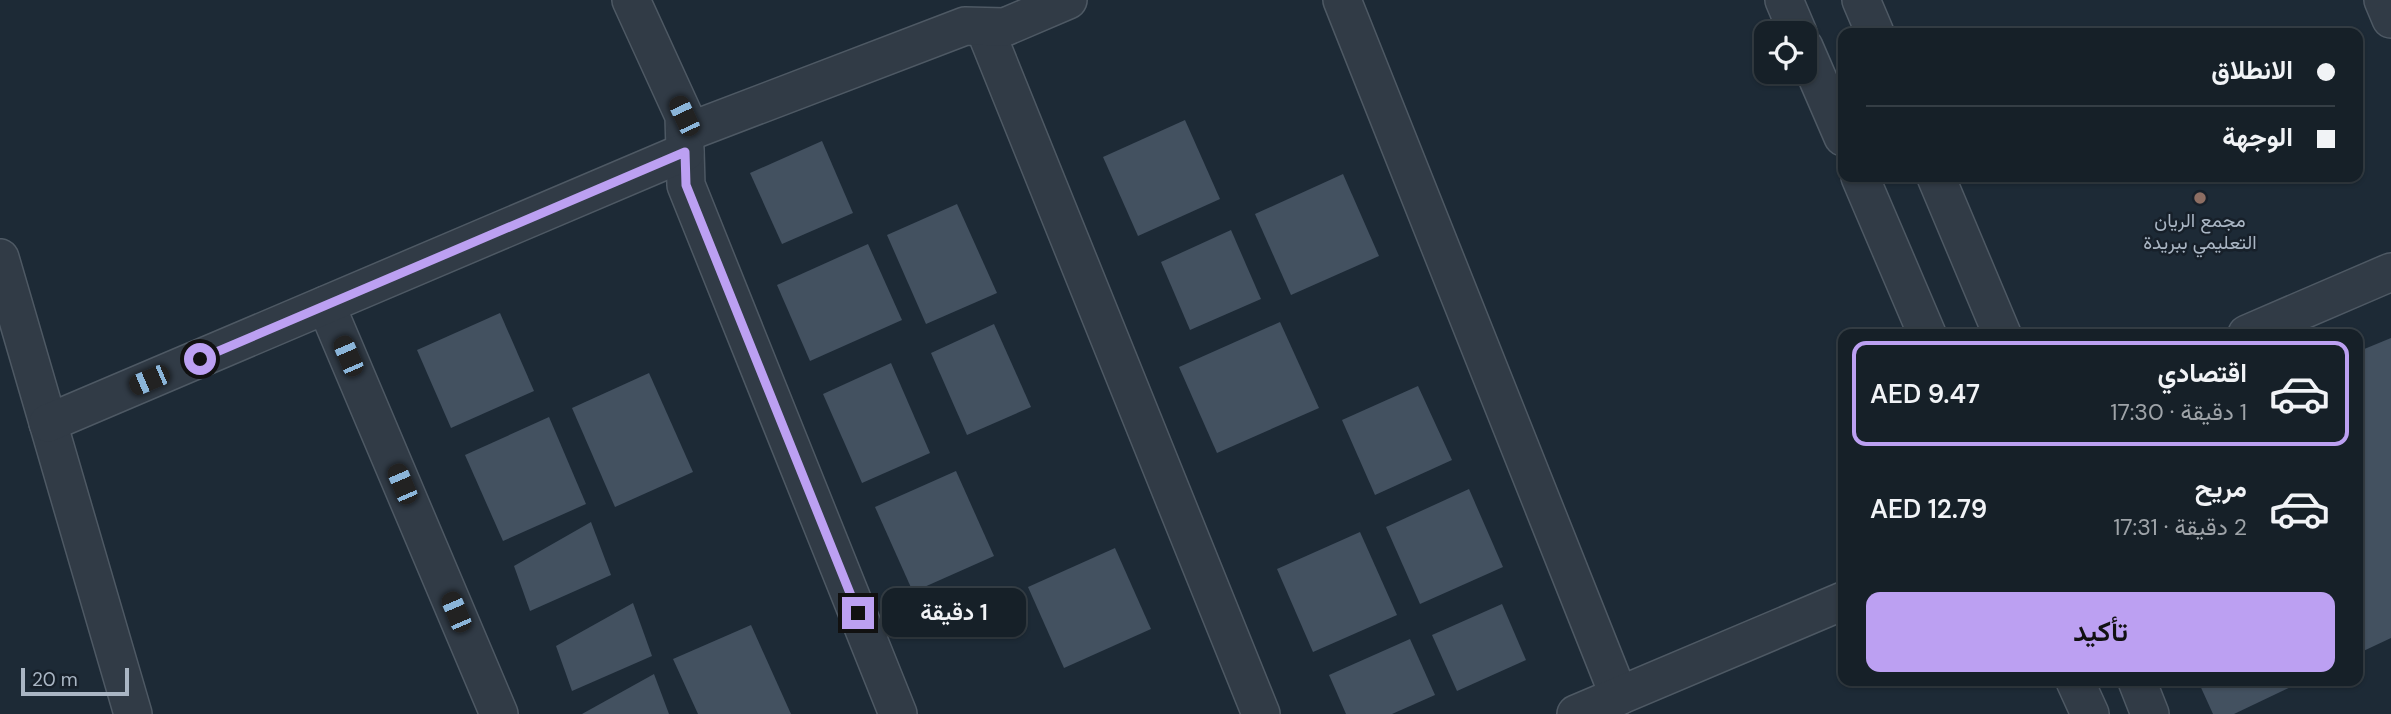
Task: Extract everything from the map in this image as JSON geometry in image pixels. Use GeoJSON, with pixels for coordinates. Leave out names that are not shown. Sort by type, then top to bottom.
{"type":"FeatureCollection","features":[{"type":"Feature","properties":{"kind":"street"},"geometry":{"type":"LineString","coordinates":[[631,0],[684,116],[686,185],[898,714]]}},
{"type":"Feature","properties":{"kind":"street"},"geometry":{"type":"LineString","coordinates":[[48,423],[326,305],[685,143],[965,26],[1005,27],[1068,0]]}},
{"type":"Feature","properties":{"kind":"street"},"geometry":{"type":"LineString","coordinates":[[1342,0],[1619,696]]}},
{"type":"Feature","properties":{"kind":"street"},"geometry":{"type":"LineString","coordinates":[[1784,0],[1793,21]]}},
{"type":"Feature","properties":{"kind":"street"},"geometry":{"type":"LineString","coordinates":[[1861,0],[1873,28]]}},
{"type":"Feature","properties":{"kind":"street"},"geometry":{"type":"LineString","coordinates":[[2383,0],[2391,19]]}},
{"type":"Feature","properties":{"kind":"street"},"geometry":{"type":"LineString","coordinates":[[984,27],[1261,714]]}},
{"type":"Feature","properties":{"kind":"street"},"geometry":{"type":"LineString","coordinates":[[1817,77],[1838,125]]}},
{"type":"Feature","properties":{"kind":"street"},"geometry":{"type":"LineString","coordinates":[[1862,182],[1925,329]]}},
{"type":"Feature","properties":{"kind":"street"},"geometry":{"type":"LineString","coordinates":[[1938,182],[2000,329]]}},
{"type":"Feature","properties":{"kind":"street"},"geometry":{"type":"LineString","coordinates":[[0,258],[133,714]]}},
{"type":"Feature","properties":{"kind":"street"},"geometry":{"type":"LineString","coordinates":[[2259,329],[2391,272]]}},
{"type":"Feature","properties":{"kind":"street"},"geometry":{"type":"LineString","coordinates":[[326,305],[499,714]]}},
{"type":"Feature","properties":{"kind":"street"},"geometry":{"type":"LineString","coordinates":[[1576,714],[1838,602]]}},
{"type":"Feature","properties":{"kind":"street"},"geometry":{"type":"LineString","coordinates":[[2078,686],[2090,714]]}},
{"type":"Feature","properties":{"kind":"street"},"geometry":{"type":"LineString","coordinates":[[2139,686],[2150,714]]}},
{"type":"Feature","properties":{"kind":"building"},"geometry":{"type":"Polygon","coordinates":[[[1185,120],[1220,199],[1138,236],[1103,157],[1185,120]]]}},
{"type":"Feature","properties":{"kind":"building"},"geometry":{"type":"Polygon","coordinates":[[[822,141],[853,213],[782,244],[750,173],[822,141]]]}},
{"type":"Feature","properties":{"kind":"building"},"geometry":{"type":"Polygon","coordinates":[[[1343,174],[1379,256],[1291,295],[1255,214],[1343,174]]]}},
{"type":"Feature","properties":{"kind":"building"},"geometry":{"type":"Polygon","coordinates":[[[957,204],[997,293],[926,324],[887,235],[957,204]]]}},
{"type":"Feature","properties":{"kind":"building"},"geometry":{"type":"Polygon","coordinates":[[[1231,230],[1261,299],[1190,330],[1161,262],[1231,230]]]}},
{"type":"Feature","properties":{"kind":"building"},"geometry":{"type":"Polygon","coordinates":[[[868,244],[902,320],[810,361],[777,285],[868,244]]]}},
{"type":"Feature","properties":{"kind":"building"},"geometry":{"type":"Polygon","coordinates":[[[500,313],[534,391],[451,428],[417,350],[500,313]]]}},
{"type":"Feature","properties":{"kind":"building"},"geometry":{"type":"Polygon","coordinates":[[[1280,322],[1319,408],[1217,453],[1179,367],[1280,322]]]}},
{"type":"Feature","properties":{"kind":"building"},"geometry":{"type":"Polygon","coordinates":[[[994,324],[1031,407],[967,435],[931,353],[994,324]]]}},
{"type":"Feature","properties":{"kind":"building"},"geometry":{"type":"Polygon","coordinates":[[[2391,338],[2391,638],[2363,651],[2363,350],[2391,338]]]}},
{"type":"Feature","properties":{"kind":"building"},"geometry":{"type":"Polygon","coordinates":[[[891,363],[930,453],[862,483],[823,394],[891,363]]]}},
{"type":"Feature","properties":{"kind":"building"},"geometry":{"type":"Polygon","coordinates":[[[649,373],[693,472],[615,507],[572,408],[649,373]]]}},
{"type":"Feature","properties":{"kind":"building"},"geometry":{"type":"Polygon","coordinates":[[[1418,386],[1452,460],[1375,495],[1342,420],[1418,386]]]}},
{"type":"Feature","properties":{"kind":"building"},"geometry":{"type":"Polygon","coordinates":[[[549,417],[586,504],[503,541],[465,455],[549,417]]]}},
{"type":"Feature","properties":{"kind":"building"},"geometry":{"type":"Polygon","coordinates":[[[956,471],[994,556],[913,592],[875,507],[956,471]]]}},
{"type":"Feature","properties":{"kind":"building"},"geometry":{"type":"Polygon","coordinates":[[[1469,489],[1503,567],[1420,604],[1386,527],[1469,489]]]}},
{"type":"Feature","properties":{"kind":"building"},"geometry":{"type":"Polygon","coordinates":[[[591,522],[611,575],[530,611],[514,566],[591,522]]]}},
{"type":"Feature","properties":{"kind":"building"},"geometry":{"type":"Polygon","coordinates":[[[1360,532],[1397,615],[1313,652],[1277,569],[1360,532]]]}},
{"type":"Feature","properties":{"kind":"building"},"geometry":{"type":"Polygon","coordinates":[[[1115,548],[1151,629],[1064,668],[1028,587],[1115,548]]]}},
{"type":"Feature","properties":{"kind":"building"},"geometry":{"type":"Polygon","coordinates":[[[633,603],[652,656],[572,691],[556,646],[633,603]]]}},
{"type":"Feature","properties":{"kind":"building"},"geometry":{"type":"Polygon","coordinates":[[[1502,604],[1526,660],[1457,691],[1432,635],[1502,604]]]}},
{"type":"Feature","properties":{"kind":"building"},"geometry":{"type":"Polygon","coordinates":[[[751,625],[791,714],[698,714],[673,659],[751,625]]]}},
{"type":"Feature","properties":{"kind":"building"},"geometry":{"type":"Polygon","coordinates":[[[1410,639],[1435,695],[1392,714],[1346,714],[1329,675],[1410,639]]]}},
{"type":"Feature","properties":{"kind":"building"},"geometry":{"type":"Polygon","coordinates":[[[654,674],[669,714],[582,714],[654,674]]]}},
{"type":"Feature","properties":{"kind":"building"},"geometry":{"type":"Polygon","coordinates":[[[2200,686],[2293,686],[2234,714],[2213,714],[2200,686]]]}},
{"type":"Feature","properties":{"kind":"place","name":"مجمع الريان التعليمي ببريدة"},"geometry":{"type":"Point","coordinates":[2200,198]}},
{"type":"Feature","properties":{"kind":"route"},"geometry":{"type":"LineString","coordinates":[[200,359],[685,152],[686,185],[858,613]]}}]}
